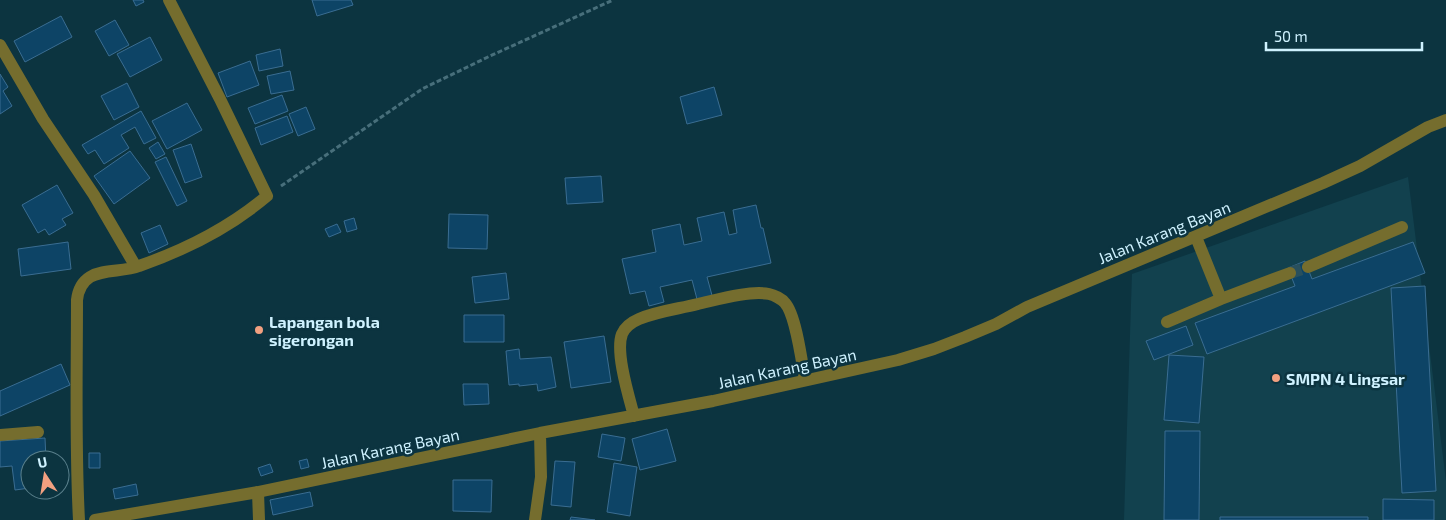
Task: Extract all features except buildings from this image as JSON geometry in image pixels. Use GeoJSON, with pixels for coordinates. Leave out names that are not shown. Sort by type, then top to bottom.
{"type":"FeatureCollection","features":[{"type":"Feature","properties":{"kind":"street"},"geometry":{"type":"LineString","coordinates":[[78,520],[76,436],[78,296],[83,283],[94,275],[136,268],[172,254],[243,216],[267,196],[169,0]]}},
{"type":"Feature","properties":{"kind":"street"},"geometry":{"type":"LineString","coordinates":[[0,45],[43,119],[94,196],[136,268]]}},
{"type":"Feature","properties":{"kind":"street","name":"Jalan Karang Bayan"},"geometry":{"type":"LineString","coordinates":[[95,520],[258,492],[540,433],[713,400],[898,360],[934,349],[996,324],[1027,307],[1323,183],[1360,166],[1428,127],[1446,120]]}},
{"type":"Feature","properties":{"kind":"street"},"geometry":{"type":"LineString","coordinates":[[1308,267],[1402,227]]}},
{"type":"Feature","properties":{"kind":"street"},"geometry":{"type":"LineString","coordinates":[[1196,237],[1221,299]]}},
{"type":"Feature","properties":{"kind":"street"},"geometry":{"type":"LineString","coordinates":[[1167,322],[1221,299],[1290,274]]}},
{"type":"Feature","properties":{"kind":"street"},"geometry":{"type":"LineString","coordinates":[[634,416],[624,376],[620,344],[622,335],[625,329],[638,320],[662,311],[729,297],[770,294],[785,303],[791,312],[805,380]]}},
{"type":"Feature","properties":{"kind":"street"},"geometry":{"type":"LineString","coordinates":[[0,435],[38,432]]}},
{"type":"Feature","properties":{"kind":"street"},"geometry":{"type":"LineString","coordinates":[[535,520],[541,477],[540,433]]}},
{"type":"Feature","properties":{"kind":"street"},"geometry":{"type":"LineString","coordinates":[[258,492],[259,520]]}},
{"type":"Feature","properties":{"kind":"path"},"geometry":{"type":"LineString","coordinates":[[285,183],[422,89],[613,0]]}},
{"type":"Feature","properties":{"kind":"shaded area"},"geometry":{"type":"Polygon","coordinates":[[[1408,177],[1446,481],[1446,520],[1124,520],[1132,274],[1408,177]]]}},
{"type":"Feature","properties":{"kind":"tunnel"},"geometry":{"type":"LineString","coordinates":[[1290,273],[1308,267]]}},
{"type":"Feature","properties":{"kind":"place","name":"Lapangan bola sigerongan"},"geometry":{"type":"Point","coordinates":[259,330]}},
{"type":"Feature","properties":{"kind":"place","name":"SMPN 4 Lingsar"},"geometry":{"type":"Point","coordinates":[1276,378]}}]}
